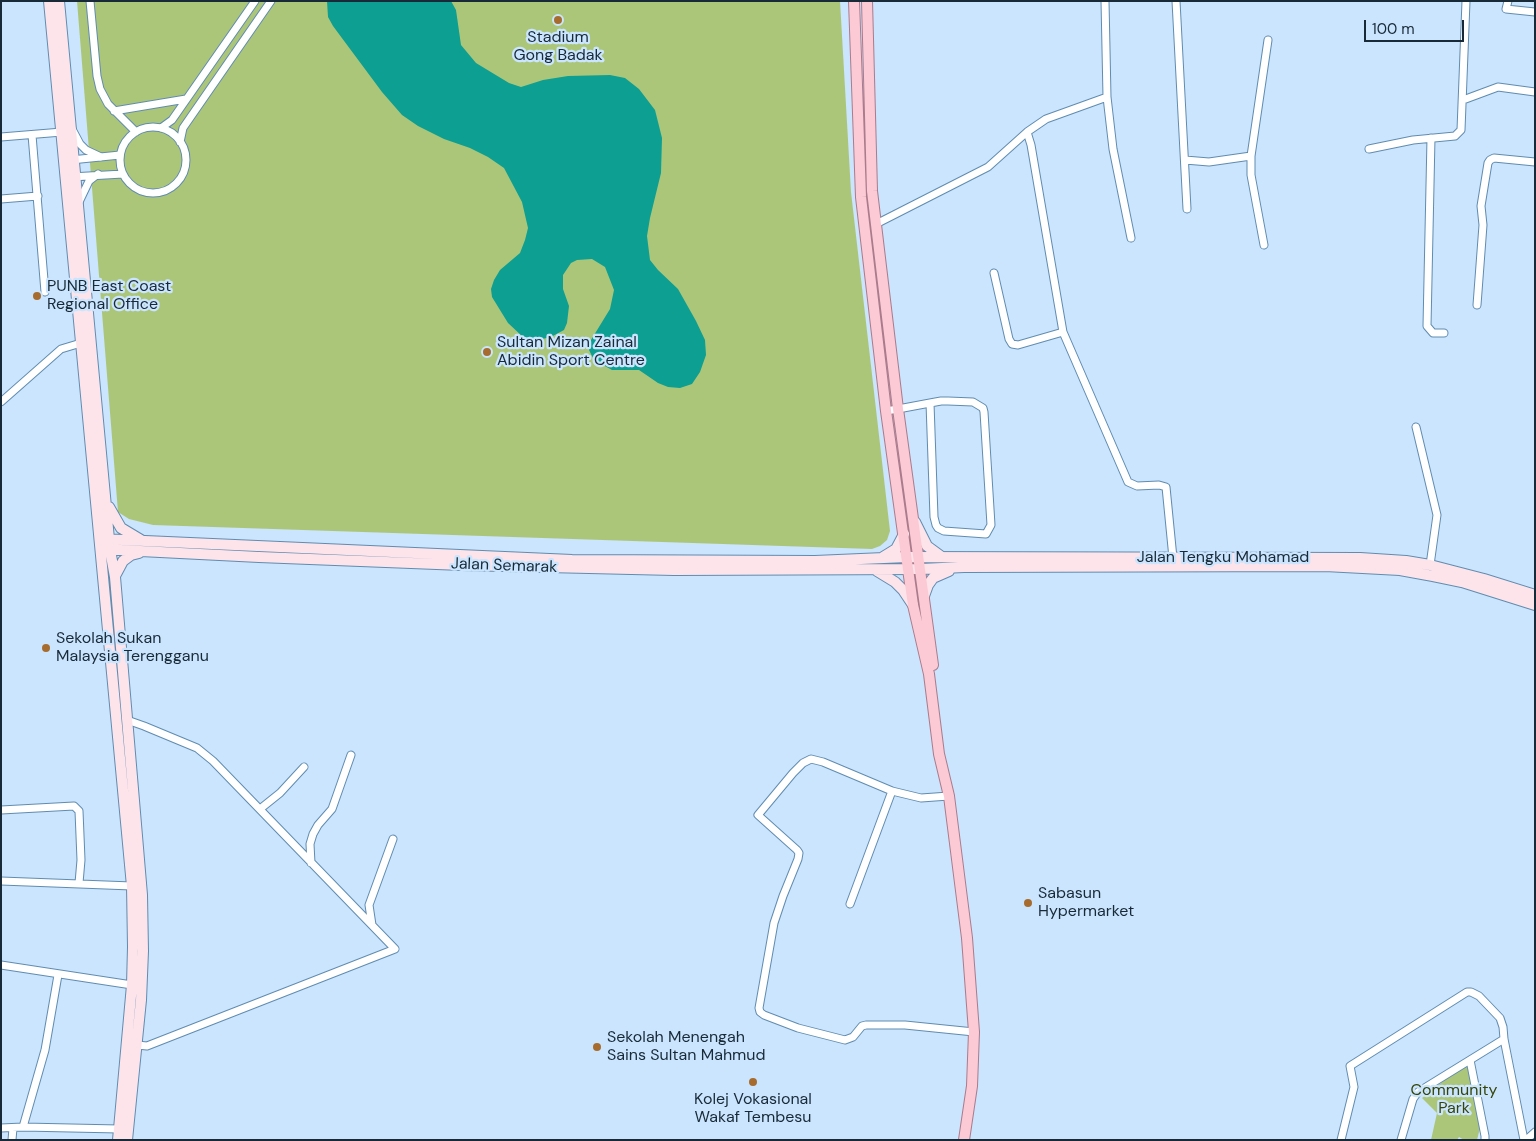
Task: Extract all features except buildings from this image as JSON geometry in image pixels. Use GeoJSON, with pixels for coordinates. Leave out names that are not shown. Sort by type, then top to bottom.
{"type":"FeatureCollection","features":[{"type":"Feature","properties":{"kind":"main road"},"geometry":{"type":"LineString","coordinates":[[49,1],[61,131],[70,177],[81,343],[105,545],[132,886],[132,985],[118,1134]]}},
{"type":"Feature","properties":{"kind":"main road"},"geometry":{"type":"LineString","coordinates":[[59,1],[61,131]]}},
{"type":"Feature","properties":{"kind":"main road"},"geometry":{"type":"LineString","coordinates":[[854,1],[861,196],[886,411],[913,605],[929,674],[939,754],[949,793]]}},
{"type":"Feature","properties":{"kind":"main road"},"geometry":{"type":"LineString","coordinates":[[867,1],[872,191],[898,409],[946,753],[949,793],[967,938],[974,1032],[972,1086],[964,1140]]}},
{"type":"Feature","properties":{"kind":"main road"},"geometry":{"type":"LineString","coordinates":[[70,177],[78,205],[106,501],[105,545],[115,577],[143,923],[141,1000],[127,1140]]}},
{"type":"Feature","properties":{"kind":"main road"},"geometry":{"type":"LineString","coordinates":[[106,501],[122,528],[145,547],[123,561],[115,577]]}},
{"type":"Feature","properties":{"kind":"main road"},"geometry":{"type":"LineString","coordinates":[[913,517],[927,546],[944,558]]}},
{"type":"Feature","properties":{"kind":"main road"},"geometry":{"type":"LineString","coordinates":[[879,559],[896,549],[904,534]]}},
{"type":"Feature","properties":{"kind":"main road","name":"Jalan Semarak"},"geometry":{"type":"LineString","coordinates":[[105,545],[462,565],[635,570],[909,569]]}},
{"type":"Feature","properties":{"kind":"main road","name":"Jalan Semarak"},"geometry":{"type":"LineString","coordinates":[[145,547],[572,560],[815,562],[907,558]]}},
{"type":"Feature","properties":{"kind":"main road","name":"Jalan Tengku Mohamad"},"geometry":{"type":"LineString","coordinates":[[907,558],[1360,558],[1406,561],[1430,565],[1535,595]]}},
{"type":"Feature","properties":{"kind":"main road","name":"Jalan Tengku Mohamad"},"geometry":{"type":"LineString","coordinates":[[909,569],[964,567],[1307,566],[1386,569],[1462,582],[1535,605]]}},
{"type":"Feature","properties":{"kind":"main road"},"geometry":{"type":"LineString","coordinates":[[924,596],[928,585],[936,576],[964,567]]}},
{"type":"Feature","properties":{"kind":"main road"},"geometry":{"type":"LineString","coordinates":[[874,570],[895,582],[913,605]]}},
{"type":"Feature","properties":{"kind":"street"},"geometry":{"type":"LineString","coordinates":[[90,1],[97,76],[100,89],[108,104],[136,132]]}},
{"type":"Feature","properties":{"kind":"street"},"geometry":{"type":"LineString","coordinates":[[160,128],[172,120],[255,1]]}},
{"type":"Feature","properties":{"kind":"street"},"geometry":{"type":"LineString","coordinates":[[180,142],[183,128],[271,1]]}},
{"type":"Feature","properties":{"kind":"street"},"geometry":{"type":"LineString","coordinates":[[1104,1],[1107,97],[1113,149],[1131,238]]}},
{"type":"Feature","properties":{"kind":"street"},"geometry":{"type":"LineString","coordinates":[[1176,1],[1187,209]]}},
{"type":"Feature","properties":{"kind":"street"},"geometry":{"type":"LineString","coordinates":[[1369,149],[1458,134],[1461,130],[1466,1]]}},
{"type":"Feature","properties":{"kind":"street"},"geometry":{"type":"LineString","coordinates":[[1508,1],[1506,9],[1535,12]]}},
{"type":"Feature","properties":{"kind":"street"},"geometry":{"type":"LineString","coordinates":[[1264,246],[1251,175],[1251,156],[1268,40]]}},
{"type":"Feature","properties":{"kind":"street"},"geometry":{"type":"LineString","coordinates":[[1463,100],[1498,87],[1535,92]]}},
{"type":"Feature","properties":{"kind":"street"},"geometry":{"type":"LineString","coordinates":[[876,224],[988,166],[1027,132],[1046,119],[1107,97]]}},
{"type":"Feature","properties":{"kind":"street"},"geometry":{"type":"LineString","coordinates":[[114,111],[186,99]]}},
{"type":"Feature","properties":{"kind":"street"},"geometry":{"type":"LineString","coordinates":[[144,128],[160,128],[175,136],[180,142],[185,157],[183,173],[174,185],[166,190],[147,192],[138,189],[127,180],[120,165],[120,155],[126,142],[136,132],[144,128]]}},
{"type":"Feature","properties":{"kind":"street"},"geometry":{"type":"LineString","coordinates":[[1,137],[61,131],[86,150],[102,157]]}},
{"type":"Feature","properties":{"kind":"street"},"geometry":{"type":"LineString","coordinates":[[1027,132],[1031,145],[1063,332],[1128,482],[1136,486],[1162,485],[1167,490],[1173,558]]}},
{"type":"Feature","properties":{"kind":"street"},"geometry":{"type":"LineString","coordinates":[[36,135],[45,292]]}},
{"type":"Feature","properties":{"kind":"street"},"geometry":{"type":"LineString","coordinates":[[1431,138],[1427,326],[1433,333],[1444,333]]}},
{"type":"Feature","properties":{"kind":"street"},"geometry":{"type":"LineString","coordinates":[[68,160],[120,155]]}},
{"type":"Feature","properties":{"kind":"street"},"geometry":{"type":"LineString","coordinates":[[1185,160],[1209,162],[1251,156]]}},
{"type":"Feature","properties":{"kind":"street"},"geometry":{"type":"LineString","coordinates":[[1477,305],[1483,224],[1481,206],[1488,163],[1494,158],[1535,162]]}},
{"type":"Feature","properties":{"kind":"street"},"geometry":{"type":"LineString","coordinates":[[78,205],[89,181],[98,174]]}},
{"type":"Feature","properties":{"kind":"street"},"geometry":{"type":"LineString","coordinates":[[70,177],[123,174]]}},
{"type":"Feature","properties":{"kind":"street"},"geometry":{"type":"LineString","coordinates":[[1,200],[38,196]]}},
{"type":"Feature","properties":{"kind":"street"},"geometry":{"type":"LineString","coordinates":[[994,273],[1009,339],[1012,344],[1018,345],[1063,332]]}},
{"type":"Feature","properties":{"kind":"street"},"geometry":{"type":"LineString","coordinates":[[1,402],[61,350],[81,343]]}},
{"type":"Feature","properties":{"kind":"street"},"geometry":{"type":"LineString","coordinates":[[886,411],[930,403],[948,401],[974,402],[983,408],[991,525],[986,534],[944,531],[936,525],[934,517],[930,403]]}},
{"type":"Feature","properties":{"kind":"street"},"geometry":{"type":"LineString","coordinates":[[1416,427],[1437,515],[1430,565]]}},
{"type":"Feature","properties":{"kind":"street"},"geometry":{"type":"LineString","coordinates":[[127,720],[198,748],[213,761],[395,949],[147,1046],[137,1045]]}},
{"type":"Feature","properties":{"kind":"street"},"geometry":{"type":"LineString","coordinates":[[311,863],[310,844],[312,834],[332,809],[351,755]]}},
{"type":"Feature","properties":{"kind":"street"},"geometry":{"type":"LineString","coordinates":[[949,793],[921,798],[892,791],[811,758],[793,773],[758,815],[797,850],[799,854],[774,924],[760,1012],[798,1028],[845,1040],[853,1037],[862,1026],[866,1025],[905,1025],[974,1032]]}},
{"type":"Feature","properties":{"kind":"street"},"geometry":{"type":"LineString","coordinates":[[260,809],[280,794],[304,767]]}},
{"type":"Feature","properties":{"kind":"street"},"geometry":{"type":"LineString","coordinates":[[850,904],[892,791]]}},
{"type":"Feature","properties":{"kind":"street"},"geometry":{"type":"LineString","coordinates":[[1,810],[74,806],[79,811],[79,883]]}},
{"type":"Feature","properties":{"kind":"street"},"geometry":{"type":"LineString","coordinates":[[372,926],[369,905],[393,839]]}},
{"type":"Feature","properties":{"kind":"street"},"geometry":{"type":"LineString","coordinates":[[1,881],[132,886]]}},
{"type":"Feature","properties":{"kind":"street"},"geometry":{"type":"LineString","coordinates":[[1,965],[132,985]]}},
{"type":"Feature","properties":{"kind":"street"},"geometry":{"type":"LineString","coordinates":[[23,1127],[45,1050],[58,975]]}},
{"type":"Feature","properties":{"kind":"street"},"geometry":{"type":"LineString","coordinates":[[1341,1140],[1354,1087],[1350,1066],[1467,992],[1479,996],[1500,1018],[1525,1140],[1535,1132]]}},
{"type":"Feature","properties":{"kind":"street"},"geometry":{"type":"LineString","coordinates":[[1402,1140],[1413,1099],[1418,1092],[1504,1039]]}},
{"type":"Feature","properties":{"kind":"street"},"geometry":{"type":"LineString","coordinates":[[1470,1060],[1486,1136],[1485,1140]]}},
{"type":"Feature","properties":{"kind":"street"},"geometry":{"type":"LineString","coordinates":[[1,1128],[23,1127],[118,1134]]}},
{"type":"Feature","properties":{"kind":"street"},"geometry":{"type":"LineString","coordinates":[[12,1140],[13,1128]]}},
{"type":"Feature","properties":{"kind":"green space","name":"Sultan Mizan Zainal Abidin Sport Centre"},"geometry":{"type":"Polygon","coordinates":[[[77,1],[840,1],[851,192],[890,531],[887,540],[880,546],[872,549],[153,525],[129,519],[118,512],[77,1]]]}},
{"type":"Feature","properties":{"kind":"green space","name":"Community Park"},"geometry":{"type":"Polygon","coordinates":[[[1469,1061],[1480,1128],[1477,1140],[1464,1140],[1459,1137],[1457,1140],[1431,1140],[1437,1113],[1422,1098],[1469,1061]]]}},
{"type":"Feature","properties":{"kind":"shaded area"},"geometry":{"type":"Polygon","coordinates":[[[327,1],[451,1],[456,10],[461,45],[476,63],[509,83],[521,87],[543,80],[568,76],[610,75],[625,78],[639,89],[655,110],[662,138],[661,173],[647,236],[650,260],[678,289],[705,340],[706,355],[700,372],[692,384],[680,388],[668,387],[658,383],[639,370],[612,370],[594,360],[589,350],[591,340],[610,309],[614,290],[605,267],[592,259],[577,260],[571,263],[563,275],[563,289],[569,306],[567,323],[564,330],[551,337],[538,340],[523,337],[508,323],[492,297],[491,289],[500,270],[520,253],[528,228],[522,202],[504,168],[470,148],[444,139],[418,126],[402,115],[382,92],[333,26],[328,17],[327,1]]]}},
{"type":"Feature","properties":{"kind":"place","name":"Stadium Gong Badak"},"geometry":{"type":"Point","coordinates":[558,20]}},
{"type":"Feature","properties":{"kind":"place","name":"PUNB East Coast Regional Office"},"geometry":{"type":"Point","coordinates":[37,296]}},
{"type":"Feature","properties":{"kind":"place","name":"Sultan Mizan Zainal Abidin Sport Centre"},"geometry":{"type":"Point","coordinates":[487,352]}},
{"type":"Feature","properties":{"kind":"place","name":"Sekolah Sukan Malaysia Terengganu"},"geometry":{"type":"Point","coordinates":[46,648]}},
{"type":"Feature","properties":{"kind":"place","name":"Sabasun Hypermarket"},"geometry":{"type":"Point","coordinates":[1028,903]}},
{"type":"Feature","properties":{"kind":"place","name":"Sekolah Menengah Sains Sultan Mahmud"},"geometry":{"type":"Point","coordinates":[597,1047]}},
{"type":"Feature","properties":{"kind":"place","name":"Kolej Vokasional Wakaf Tembesu"},"geometry":{"type":"Point","coordinates":[753,1082]}}]}
